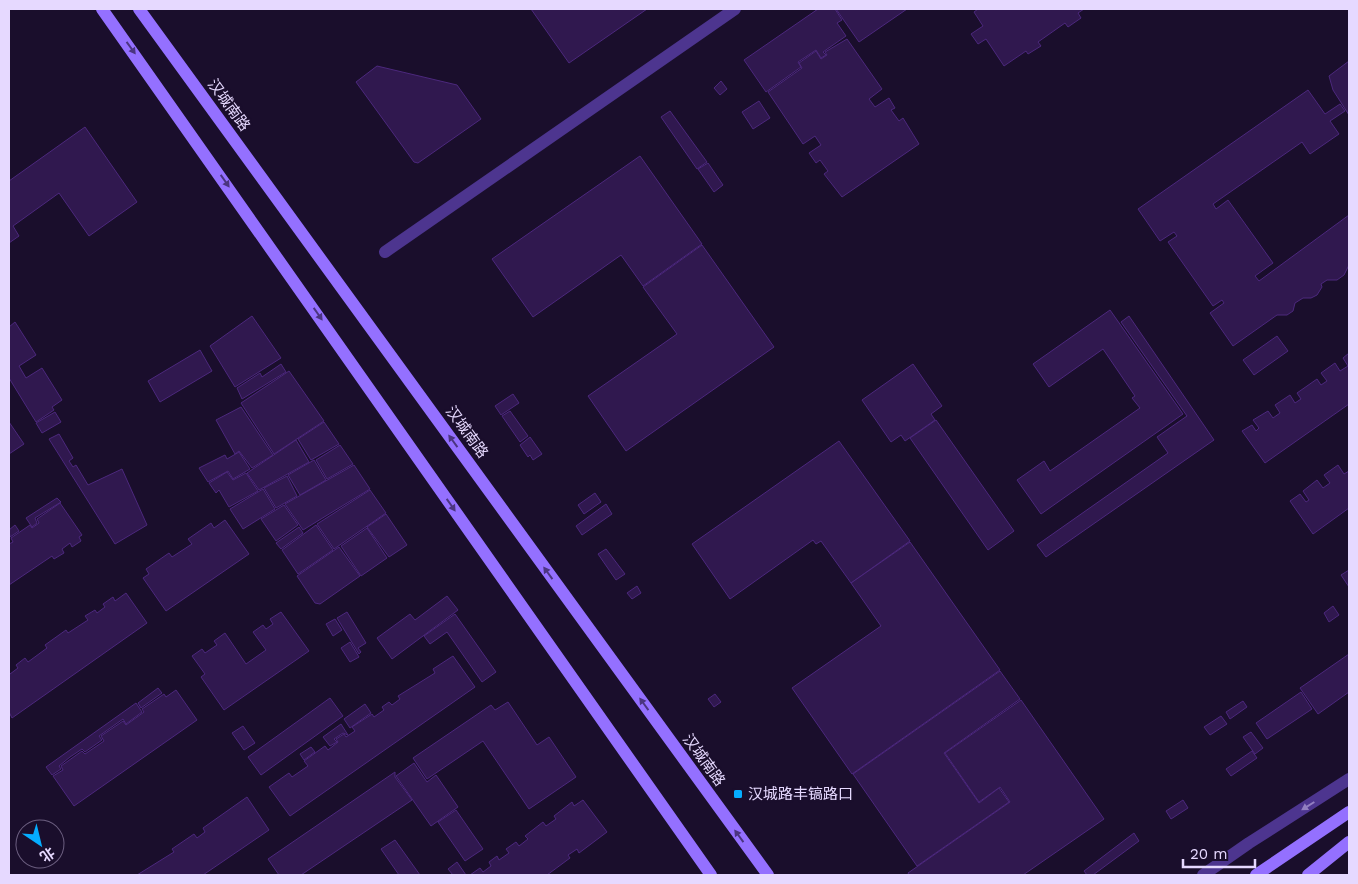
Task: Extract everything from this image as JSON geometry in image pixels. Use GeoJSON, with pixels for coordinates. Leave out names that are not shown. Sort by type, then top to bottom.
{"type":"FeatureCollection","features":[{"type":"Feature","properties":{"kind":"main road"},"geometry":{"type":"LineString","coordinates":[[102,9],[711,875]]}},
{"type":"Feature","properties":{"kind":"main road","name":"汉城南路"},"geometry":{"type":"LineString","coordinates":[[140,9],[768,875]]}},
{"type":"Feature","properties":{"kind":"main road"},"geometry":{"type":"LineString","coordinates":[[1256,875],[1349,812]]}},
{"type":"Feature","properties":{"kind":"main road"},"geometry":{"type":"LineString","coordinates":[[1308,875],[1349,842]]}},
{"type":"Feature","properties":{"kind":"street"},"geometry":{"type":"LineString","coordinates":[[385,252],[735,9]]}},
{"type":"Feature","properties":{"kind":"street"},"geometry":{"type":"LineString","coordinates":[[1203,875],[1349,779]]}},
{"type":"Feature","properties":{"kind":"building"},"geometry":{"type":"Polygon","coordinates":[[[531,9],[647,9],[569,63],[531,9]]]}},
{"type":"Feature","properties":{"kind":"building"},"geometry":{"type":"Polygon","coordinates":[[[818,9],[835,9],[842,20],[837,23],[846,36],[823,52],[826,55],[821,58],[816,50],[798,62],[801,67],[766,92],[744,60],[818,9]]]}},
{"type":"Feature","properties":{"kind":"building"},"geometry":{"type":"Polygon","coordinates":[[[836,9],[907,9],[859,42],[836,9]]]}},
{"type":"Feature","properties":{"kind":"building"},"geometry":{"type":"Polygon","coordinates":[[[978,9],[1084,9],[1078,13],[1081,18],[1068,27],[1065,23],[1038,42],[1041,46],[1028,54],[1026,51],[1004,66],[986,39],[978,44],[971,34],[983,26],[974,12],[978,9]]]}},
{"type":"Feature","properties":{"kind":"building"},"geometry":{"type":"Polygon","coordinates":[[[847,39],[882,89],[869,99],[875,107],[889,98],[895,108],[891,110],[899,121],[903,118],[919,144],[842,197],[824,174],[828,171],[820,160],[816,163],[809,153],[821,145],[815,136],[803,144],[768,92],[802,68],[799,63],[816,51],[821,59],[827,55],[825,52],[847,39]]]}},
{"type":"Feature","properties":{"kind":"building"},"geometry":{"type":"Polygon","coordinates":[[[1349,61],[1349,115],[1333,90],[1329,76],[1349,61]]]}},
{"type":"Feature","properties":{"kind":"building"},"geometry":{"type":"Polygon","coordinates":[[[377,66],[457,85],[481,119],[418,163],[414,162],[356,82],[377,66]]]}},
{"type":"Feature","properties":{"kind":"building"},"geometry":{"type":"Polygon","coordinates":[[[721,81],[727,89],[720,95],[714,88],[721,81]]]}},
{"type":"Feature","properties":{"kind":"building"},"geometry":{"type":"Polygon","coordinates":[[[1308,90],[1325,114],[1340,104],[1345,111],[1330,121],[1339,134],[1310,154],[1302,142],[1213,204],[1216,209],[1228,200],[1273,263],[1255,276],[1259,281],[1349,215],[1349,265],[1344,275],[1337,280],[1327,280],[1321,284],[1322,287],[1317,295],[1311,298],[1303,298],[1295,303],[1293,311],[1287,315],[1277,315],[1233,346],[1210,313],[1224,303],[1222,300],[1213,306],[1168,242],[1177,236],[1174,232],[1160,241],[1138,209],[1308,90]]]}},
{"type":"Feature","properties":{"kind":"building"},"geometry":{"type":"Polygon","coordinates":[[[759,101],[770,118],[753,129],[742,112],[759,101]]]}},
{"type":"Feature","properties":{"kind":"building"},"geometry":{"type":"Polygon","coordinates":[[[670,111],[707,162],[697,169],[661,117],[670,111]]]}},
{"type":"Feature","properties":{"kind":"building"},"geometry":{"type":"Polygon","coordinates":[[[85,127],[137,202],[89,236],[59,193],[13,226],[19,236],[9,243],[9,181],[85,127]]]}},
{"type":"Feature","properties":{"kind":"building"},"geometry":{"type":"Polygon","coordinates":[[[640,156],[702,244],[643,286],[621,255],[533,317],[492,259],[640,156]]]}},
{"type":"Feature","properties":{"kind":"building"},"geometry":{"type":"Polygon","coordinates":[[[708,163],[723,185],[714,192],[698,169],[708,163]]]}},
{"type":"Feature","properties":{"kind":"building"},"geometry":{"type":"Polygon","coordinates":[[[702,245],[774,347],[626,451],[588,396],[677,334],[643,287],[702,245]]]}},
{"type":"Feature","properties":{"kind":"building"},"geometry":{"type":"Polygon","coordinates":[[[1110,310],[1183,414],[1041,514],[1017,480],[1044,461],[1050,471],[1140,408],[1132,398],[1135,396],[1103,349],[1049,387],[1033,364],[1110,310]]]}},
{"type":"Feature","properties":{"kind":"building"},"geometry":{"type":"Polygon","coordinates":[[[252,316],[281,358],[235,387],[210,346],[252,316]]]}},
{"type":"Feature","properties":{"kind":"building"},"geometry":{"type":"Polygon","coordinates":[[[1129,316],[1214,440],[1046,557],[1037,545],[1168,453],[1157,437],[1187,416],[1121,322],[1129,316]]]}},
{"type":"Feature","properties":{"kind":"building"},"geometry":{"type":"Polygon","coordinates":[[[15,322],[36,355],[19,366],[26,378],[42,368],[62,400],[52,407],[54,410],[36,422],[9,378],[9,327],[15,322]]]}},
{"type":"Feature","properties":{"kind":"building"},"geometry":{"type":"Polygon","coordinates":[[[1277,336],[1288,351],[1254,375],[1243,360],[1277,336]]]}},
{"type":"Feature","properties":{"kind":"building"},"geometry":{"type":"Polygon","coordinates":[[[200,350],[212,371],[160,402],[148,381],[200,350]]]}},
{"type":"Feature","properties":{"kind":"building"},"geometry":{"type":"Polygon","coordinates":[[[1349,353],[1349,404],[1265,463],[1242,431],[1252,425],[1256,431],[1259,428],[1253,420],[1268,411],[1273,418],[1280,413],[1275,405],[1290,395],[1295,403],[1301,399],[1297,393],[1317,379],[1321,385],[1327,381],[1321,373],[1335,363],[1340,371],[1348,366],[1343,358],[1349,353]]]}},
{"type":"Feature","properties":{"kind":"building"},"geometry":{"type":"Polygon","coordinates":[[[281,364],[286,372],[242,399],[237,388],[260,373],[262,377],[281,364]]]}},
{"type":"Feature","properties":{"kind":"building"},"geometry":{"type":"Polygon","coordinates":[[[913,364],[942,406],[931,414],[935,420],[905,441],[901,435],[891,442],[862,400],[913,364]]]}},
{"type":"Feature","properties":{"kind":"building"},"geometry":{"type":"Polygon","coordinates":[[[289,371],[324,421],[274,454],[241,403],[289,371]]]}},
{"type":"Feature","properties":{"kind":"building"},"geometry":{"type":"Polygon","coordinates":[[[513,394],[519,403],[501,415],[495,406],[513,394]]]}},
{"type":"Feature","properties":{"kind":"building"},"geometry":{"type":"Polygon","coordinates":[[[241,407],[273,455],[252,468],[239,451],[235,454],[216,420],[241,407]]]}},
{"type":"Feature","properties":{"kind":"building"},"geometry":{"type":"Polygon","coordinates":[[[510,411],[528,436],[520,442],[502,416],[510,411]]]}},
{"type":"Feature","properties":{"kind":"building"},"geometry":{"type":"Polygon","coordinates":[[[55,412],[61,422],[42,433],[36,423],[55,412]]]}},
{"type":"Feature","properties":{"kind":"building"},"geometry":{"type":"Polygon","coordinates":[[[936,420],[1014,531],[988,550],[910,438],[936,420]]]}},
{"type":"Feature","properties":{"kind":"building"},"geometry":{"type":"Polygon","coordinates":[[[9,422],[24,444],[9,454],[9,422]]]}},
{"type":"Feature","properties":{"kind":"building"},"geometry":{"type":"Polygon","coordinates":[[[324,422],[339,444],[311,460],[298,439],[324,422]]]}},
{"type":"Feature","properties":{"kind":"building"},"geometry":{"type":"Polygon","coordinates":[[[59,434],[73,458],[69,461],[73,467],[76,465],[88,485],[122,469],[147,525],[115,544],[49,439],[59,434]]]}},
{"type":"Feature","properties":{"kind":"building"},"geometry":{"type":"Polygon","coordinates":[[[530,437],[542,454],[533,460],[530,455],[528,457],[520,445],[530,437]]]}},
{"type":"Feature","properties":{"kind":"building"},"geometry":{"type":"Polygon","coordinates":[[[296,440],[309,462],[259,490],[247,473],[296,440]]]}},
{"type":"Feature","properties":{"kind":"building"},"geometry":{"type":"Polygon","coordinates":[[[839,441],[910,541],[851,583],[821,541],[816,544],[813,540],[730,599],[692,544],[839,441]]]}},
{"type":"Feature","properties":{"kind":"building"},"geometry":{"type":"Polygon","coordinates":[[[340,445],[353,464],[327,479],[316,460],[340,445]]]}},
{"type":"Feature","properties":{"kind":"building"},"geometry":{"type":"Polygon","coordinates":[[[239,452],[250,469],[233,479],[228,471],[208,482],[199,468],[225,455],[227,459],[239,452]]]}},
{"type":"Feature","properties":{"kind":"building"},"geometry":{"type":"Polygon","coordinates":[[[314,460],[326,480],[300,495],[288,475],[314,460]]]}},
{"type":"Feature","properties":{"kind":"building"},"geometry":{"type":"Polygon","coordinates":[[[354,465],[370,489],[303,530],[285,504],[354,465]]]}},
{"type":"Feature","properties":{"kind":"building"},"geometry":{"type":"Polygon","coordinates":[[[1338,465],[1344,474],[1349,471],[1349,508],[1313,534],[1290,501],[1300,494],[1306,502],[1309,500],[1303,491],[1317,480],[1323,488],[1330,483],[1324,475],[1338,465]]]}},
{"type":"Feature","properties":{"kind":"building"},"geometry":{"type":"Polygon","coordinates":[[[227,472],[233,480],[246,473],[258,491],[229,507],[219,490],[216,493],[209,483],[227,472]]]}},
{"type":"Feature","properties":{"kind":"building"},"geometry":{"type":"Polygon","coordinates":[[[287,476],[297,496],[276,508],[264,488],[287,476]]]}},
{"type":"Feature","properties":{"kind":"building"},"geometry":{"type":"Polygon","coordinates":[[[263,489],[275,509],[243,529],[230,509],[263,489]]]}},
{"type":"Feature","properties":{"kind":"building"},"geometry":{"type":"Polygon","coordinates":[[[370,490],[386,513],[334,549],[317,524],[370,490]]]}},
{"type":"Feature","properties":{"kind":"building"},"geometry":{"type":"Polygon","coordinates":[[[595,493],[601,502],[584,514],[578,505],[595,493]]]}},
{"type":"Feature","properties":{"kind":"building"},"geometry":{"type":"Polygon","coordinates":[[[57,498],[61,502],[35,518],[37,523],[32,527],[26,518],[57,498]]]}},
{"type":"Feature","properties":{"kind":"building"},"geometry":{"type":"Polygon","coordinates":[[[60,503],[82,535],[79,537],[81,541],[72,547],[70,543],[62,549],[64,553],[54,559],[52,556],[9,585],[9,544],[13,542],[11,538],[30,525],[32,528],[39,523],[37,519],[60,503]]]}},
{"type":"Feature","properties":{"kind":"building"},"geometry":{"type":"Polygon","coordinates":[[[606,504],[612,514],[582,535],[576,526],[606,504]]]}},
{"type":"Feature","properties":{"kind":"building"},"geometry":{"type":"Polygon","coordinates":[[[284,505],[298,525],[276,541],[261,519],[284,505]]]}},
{"type":"Feature","properties":{"kind":"building"},"geometry":{"type":"Polygon","coordinates":[[[386,514],[407,545],[389,557],[367,527],[386,514]]]}},
{"type":"Feature","properties":{"kind":"building"},"geometry":{"type":"Polygon","coordinates":[[[225,520],[249,554],[166,611],[143,578],[149,574],[146,569],[169,553],[172,557],[192,544],[188,539],[211,523],[214,528],[225,520]]]}},
{"type":"Feature","properties":{"kind":"building"},"geometry":{"type":"Polygon","coordinates":[[[15,525],[19,531],[10,537],[9,530],[15,525]]]}},
{"type":"Feature","properties":{"kind":"building"},"geometry":{"type":"Polygon","coordinates":[[[316,525],[333,550],[298,574],[282,550],[316,525]]]}},
{"type":"Feature","properties":{"kind":"building"},"geometry":{"type":"Polygon","coordinates":[[[299,527],[303,533],[281,549],[276,543],[299,527]]]}},
{"type":"Feature","properties":{"kind":"building"},"geometry":{"type":"Polygon","coordinates":[[[367,528],[387,558],[361,576],[341,546],[367,528]]]}},
{"type":"Feature","properties":{"kind":"building"},"geometry":{"type":"Polygon","coordinates":[[[910,542],[1000,670],[852,774],[792,688],[881,626],[851,583],[910,542]]]}},
{"type":"Feature","properties":{"kind":"building"},"geometry":{"type":"Polygon","coordinates":[[[339,547],[360,576],[320,604],[315,603],[297,576],[339,547]]]}},
{"type":"Feature","properties":{"kind":"building"},"geometry":{"type":"Polygon","coordinates":[[[606,549],[625,574],[616,580],[598,554],[606,549]]]}},
{"type":"Feature","properties":{"kind":"building"},"geometry":{"type":"Polygon","coordinates":[[[1349,570],[1349,587],[1341,575],[1349,570]]]}},
{"type":"Feature","properties":{"kind":"building"},"geometry":{"type":"Polygon","coordinates":[[[637,586],[641,593],[632,599],[627,593],[637,586]]]}},
{"type":"Feature","properties":{"kind":"building"},"geometry":{"type":"Polygon","coordinates":[[[126,593],[147,623],[12,718],[9,712],[9,671],[10,674],[18,668],[16,665],[25,658],[28,662],[47,648],[45,645],[66,630],[68,633],[88,620],[85,616],[95,610],[97,613],[105,607],[103,604],[113,597],[115,601],[126,593]]]}},
{"type":"Feature","properties":{"kind":"building"},"geometry":{"type":"Polygon","coordinates":[[[447,596],[458,610],[392,659],[377,638],[410,614],[415,620],[447,596]]]}},
{"type":"Feature","properties":{"kind":"building"},"geometry":{"type":"Polygon","coordinates":[[[1333,606],[1339,615],[1329,622],[1324,613],[1333,606]]]}},
{"type":"Feature","properties":{"kind":"building"},"geometry":{"type":"Polygon","coordinates":[[[281,612],[309,651],[224,710],[201,677],[205,674],[192,656],[202,649],[205,653],[217,645],[214,641],[225,633],[246,664],[266,650],[253,632],[263,625],[266,629],[273,624],[270,619],[281,612]]]}},
{"type":"Feature","properties":{"kind":"building"},"geometry":{"type":"Polygon","coordinates":[[[347,612],[366,643],[358,648],[361,652],[359,654],[337,618],[347,612]]]}},
{"type":"Feature","properties":{"kind":"building"},"geometry":{"type":"Polygon","coordinates":[[[455,614],[496,672],[482,682],[447,632],[430,644],[424,636],[455,614]]]}},
{"type":"Feature","properties":{"kind":"building"},"geometry":{"type":"Polygon","coordinates":[[[335,619],[342,630],[333,636],[326,624],[335,619]]]}},
{"type":"Feature","properties":{"kind":"building"},"geometry":{"type":"Polygon","coordinates":[[[350,642],[359,657],[350,662],[341,648],[350,642]]]}},
{"type":"Feature","properties":{"kind":"building"},"geometry":{"type":"Polygon","coordinates":[[[1349,654],[1349,692],[1318,714],[1300,688],[1349,654]]]}},
{"type":"Feature","properties":{"kind":"building"},"geometry":{"type":"Polygon","coordinates":[[[453,656],[475,687],[290,816],[269,787],[289,773],[292,777],[308,766],[304,761],[325,746],[328,750],[338,742],[336,739],[344,734],[346,737],[355,731],[352,727],[372,714],[374,717],[384,710],[382,707],[389,702],[392,705],[400,699],[398,696],[435,673],[433,669],[453,656]]]}},
{"type":"Feature","properties":{"kind":"building"},"geometry":{"type":"Polygon","coordinates":[[[1000,671],[1020,699],[944,753],[979,803],[999,788],[1009,802],[917,866],[853,774],[1000,671]]]}},
{"type":"Feature","properties":{"kind":"building"},"geometry":{"type":"Polygon","coordinates":[[[158,688],[162,693],[141,708],[138,703],[158,688]]]}},
{"type":"Feature","properties":{"kind":"building"},"geometry":{"type":"Polygon","coordinates":[[[176,690],[197,720],[74,806],[53,776],[63,770],[61,766],[82,751],[85,754],[104,741],[101,736],[123,721],[126,725],[144,712],[142,709],[164,694],[166,697],[176,690]]]}},
{"type":"Feature","properties":{"kind":"building"},"geometry":{"type":"Polygon","coordinates":[[[1301,692],[1312,709],[1267,739],[1256,723],[1301,692]]]}},
{"type":"Feature","properties":{"kind":"building"},"geometry":{"type":"Polygon","coordinates":[[[715,694],[721,702],[714,707],[708,699],[715,694]]]}},
{"type":"Feature","properties":{"kind":"building"},"geometry":{"type":"Polygon","coordinates":[[[330,698],[343,716],[261,775],[248,757],[330,698]]]}},
{"type":"Feature","properties":{"kind":"building"},"geometry":{"type":"Polygon","coordinates":[[[1021,700],[1104,819],[1023,875],[909,875],[908,873],[1010,802],[1000,787],[979,802],[945,753],[1021,700]]]}},
{"type":"Feature","properties":{"kind":"building"},"geometry":{"type":"Polygon","coordinates":[[[1243,701],[1247,707],[1230,719],[1226,712],[1243,701]]]}},
{"type":"Feature","properties":{"kind":"building"},"geometry":{"type":"Polygon","coordinates":[[[508,702],[537,745],[549,737],[576,777],[529,809],[483,741],[427,779],[413,758],[491,705],[495,710],[508,702]]]}},
{"type":"Feature","properties":{"kind":"building"},"geometry":{"type":"Polygon","coordinates":[[[136,703],[142,712],[126,724],[123,719],[99,736],[102,740],[85,752],[82,749],[70,757],[59,766],[61,769],[52,775],[46,767],[136,703]]]}},
{"type":"Feature","properties":{"kind":"building"},"geometry":{"type":"Polygon","coordinates":[[[365,704],[371,713],[350,728],[344,719],[365,704]]]}},
{"type":"Feature","properties":{"kind":"building"},"geometry":{"type":"Polygon","coordinates":[[[1221,716],[1227,724],[1210,735],[1204,727],[1221,716]]]}},
{"type":"Feature","properties":{"kind":"building"},"geometry":{"type":"Polygon","coordinates":[[[341,724],[348,735],[343,733],[334,739],[337,742],[330,746],[323,737],[341,724]]]}},
{"type":"Feature","properties":{"kind":"building"},"geometry":{"type":"Polygon","coordinates":[[[243,726],[255,743],[244,750],[232,733],[243,726]]]}},
{"type":"Feature","properties":{"kind":"building"},"geometry":{"type":"Polygon","coordinates":[[[1251,732],[1263,748],[1255,754],[1243,737],[1251,732]]]}},
{"type":"Feature","properties":{"kind":"building"},"geometry":{"type":"Polygon","coordinates":[[[311,747],[315,752],[304,760],[300,754],[311,747]]]}},
{"type":"Feature","properties":{"kind":"building"},"geometry":{"type":"Polygon","coordinates":[[[1252,751],[1257,758],[1231,776],[1226,769],[1252,751]]]}},
{"type":"Feature","properties":{"kind":"building"},"geometry":{"type":"Polygon","coordinates":[[[414,763],[427,782],[436,775],[458,807],[431,826],[396,776],[414,763]]]}},
{"type":"Feature","properties":{"kind":"building"},"geometry":{"type":"Polygon","coordinates":[[[395,772],[395,777],[412,800],[301,875],[279,875],[268,859],[395,772]]]}},
{"type":"Feature","properties":{"kind":"building"},"geometry":{"type":"Polygon","coordinates":[[[247,797],[269,830],[203,875],[137,875],[174,852],[172,849],[194,834],[197,838],[205,832],[203,828],[247,797]]]}},
{"type":"Feature","properties":{"kind":"building"},"geometry":{"type":"Polygon","coordinates":[[[583,800],[607,832],[579,853],[577,849],[568,855],[570,858],[547,875],[470,875],[480,868],[483,872],[491,866],[489,862],[497,856],[499,860],[509,853],[506,849],[516,842],[519,846],[528,839],[525,836],[543,822],[546,826],[556,819],[554,816],[572,802],[574,806],[583,800]]]}},
{"type":"Feature","properties":{"kind":"building"},"geometry":{"type":"Polygon","coordinates":[[[1183,800],[1188,808],[1171,819],[1166,811],[1183,800]]]}},
{"type":"Feature","properties":{"kind":"building"},"geometry":{"type":"Polygon","coordinates":[[[456,810],[483,849],[465,861],[438,822],[456,810]]]}},
{"type":"Feature","properties":{"kind":"building"},"geometry":{"type":"Polygon","coordinates":[[[1134,833],[1139,841],[1093,875],[1087,875],[1084,871],[1134,833]]]}},
{"type":"Feature","properties":{"kind":"building"},"geometry":{"type":"Polygon","coordinates":[[[395,840],[420,875],[399,875],[381,849],[395,840]]]}},
{"type":"Feature","properties":{"kind":"building"},"geometry":{"type":"Polygon","coordinates":[[[457,862],[466,875],[453,875],[448,869],[457,862]]]}},
{"type":"Feature","properties":{"kind":"place","name":"汉城路丰镐路口"},"geometry":{"type":"Point","coordinates":[738,794]}}]}
